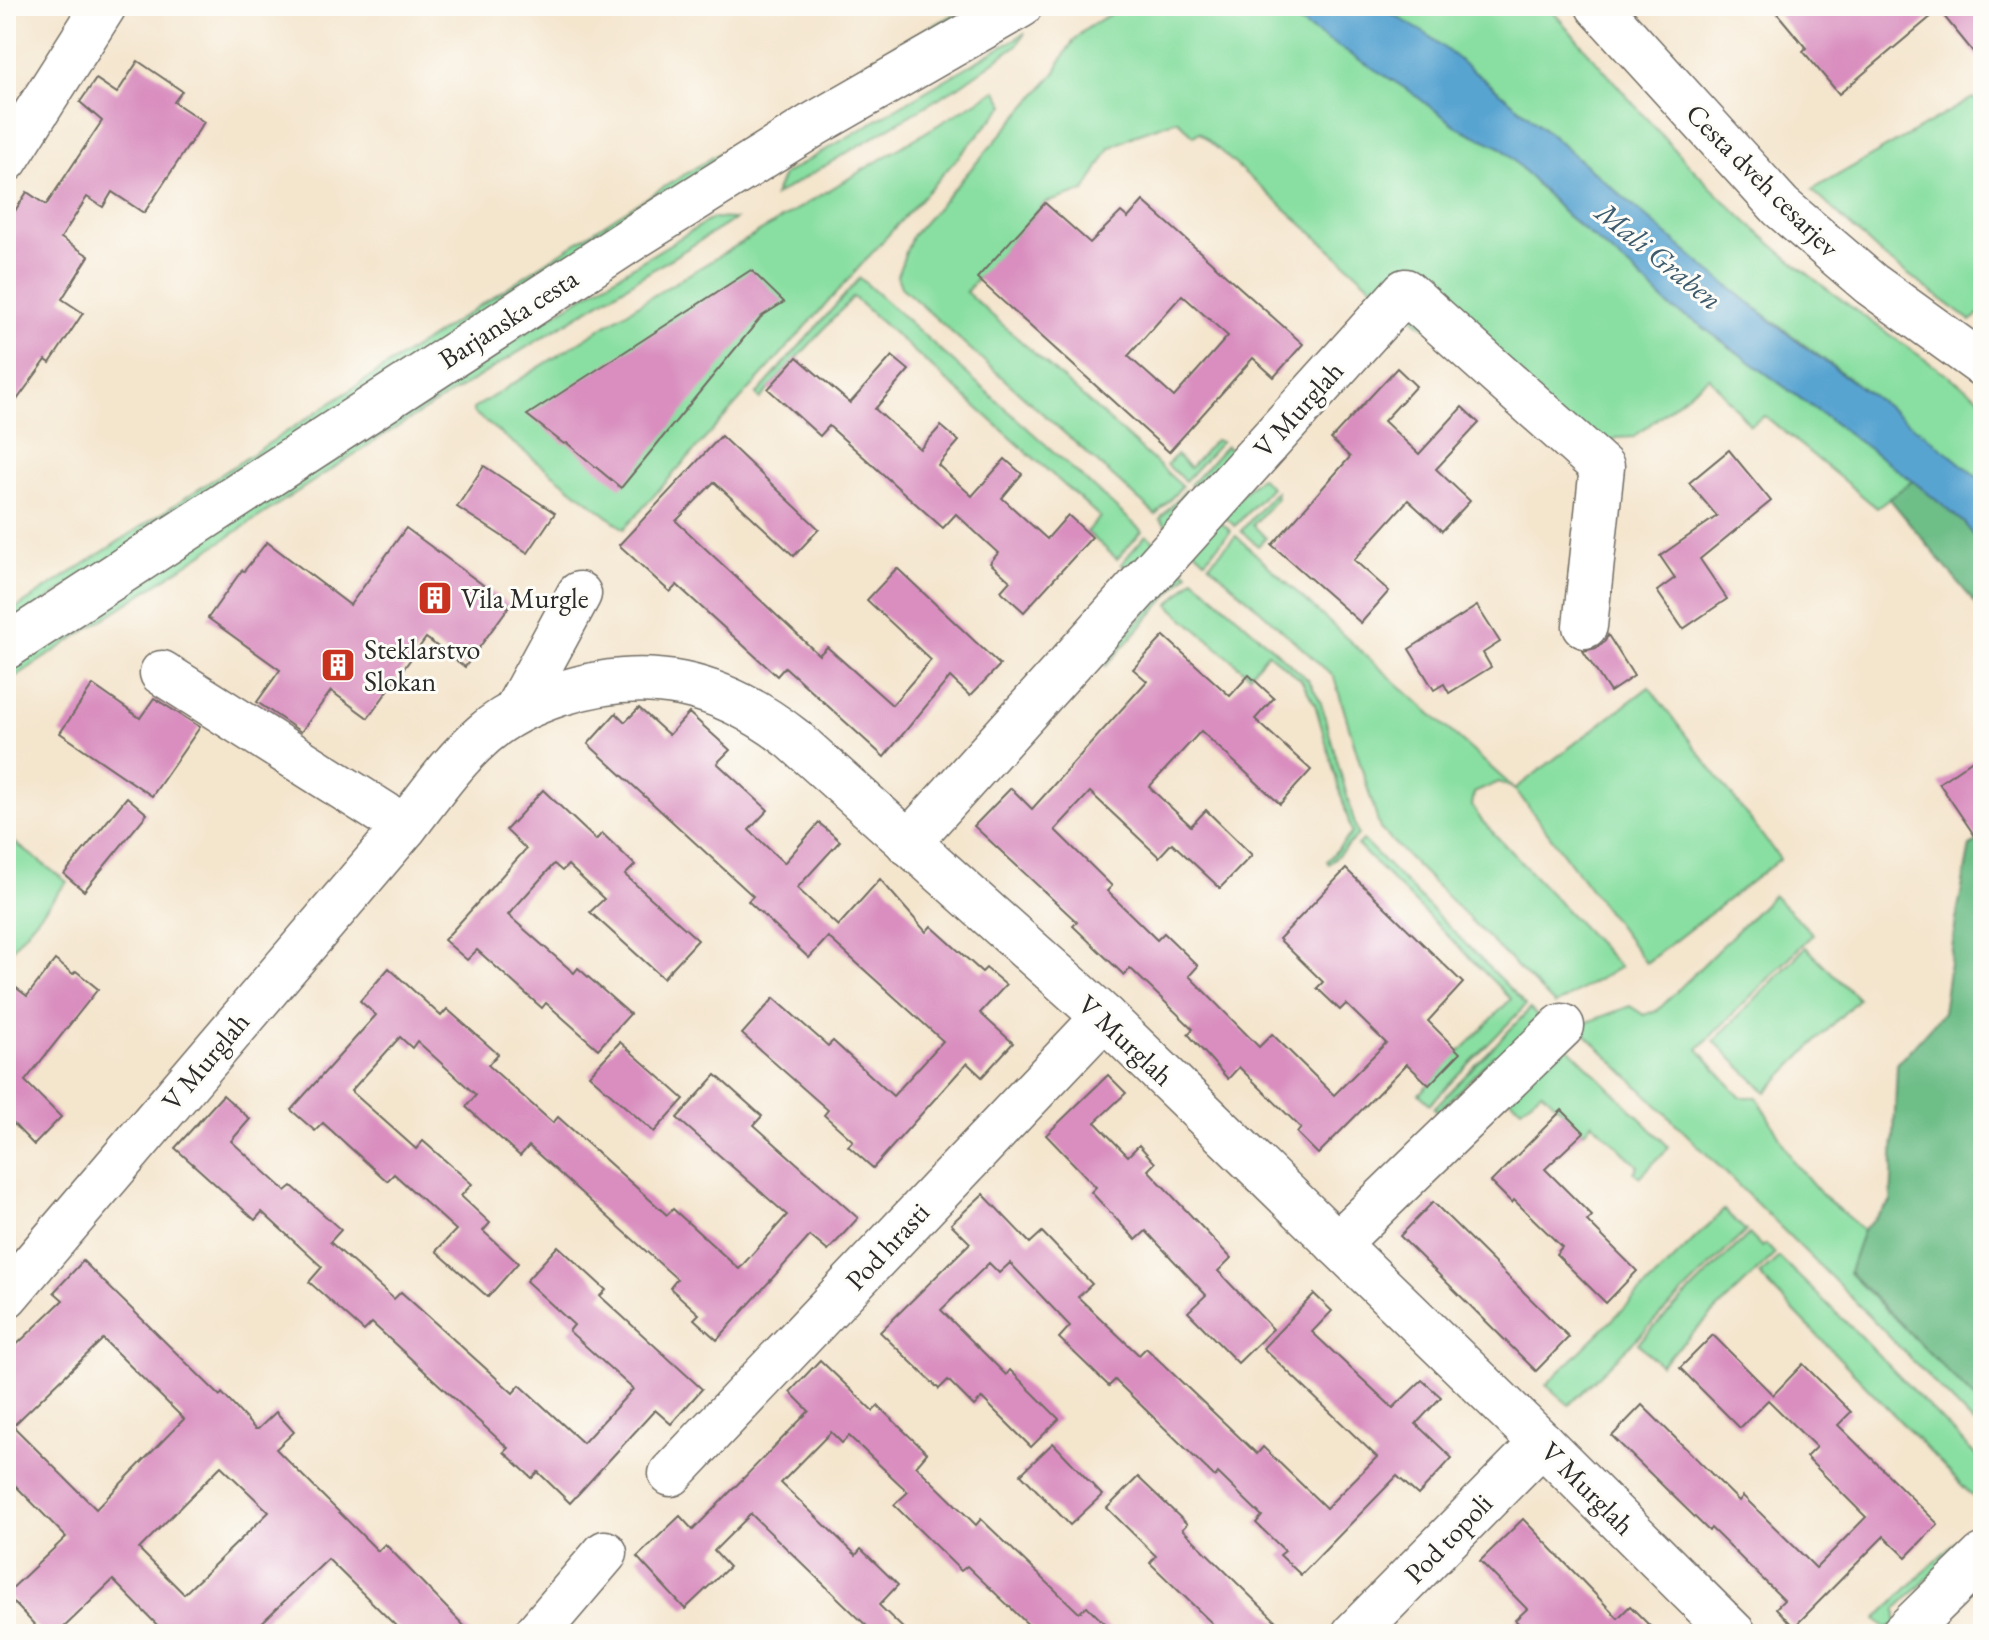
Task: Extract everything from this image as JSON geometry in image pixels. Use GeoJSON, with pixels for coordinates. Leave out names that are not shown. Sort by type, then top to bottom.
{"type":"FeatureCollection","features":[{"type":"Feature","properties":{"kind":"street"},"geometry":{"type":"LineString","coordinates":[[6,160],[104,6]]}},
{"type":"Feature","properties":{"kind":"street","name":"Barjanska cesta"},"geometry":{"type":"LineString","coordinates":[[6,647],[636,236],[813,125],[1020,6]]}},
{"type":"Feature","properties":{"kind":"street","name":"Cesta dveh cesarjev"},"geometry":{"type":"LineString","coordinates":[[1598,6],[1781,207],[1871,284],[1983,365]]}},
{"type":"Feature","properties":{"kind":"street","name":"V Murglah"},"geometry":{"type":"LineString","coordinates":[[908,843],[1405,291],[1602,467],[1585,626]]}},
{"type":"Feature","properties":{"kind":"street"},"geometry":{"type":"LineString","coordinates":[[515,712],[579,594]]}},
{"type":"Feature","properties":{"kind":"street"},"geometry":{"type":"LineString","coordinates":[[162,673],[405,827]]}},
{"type":"Feature","properties":{"kind":"street","name":"V Murglah"},"geometry":{"type":"LineString","coordinates":[[6,1296],[405,827],[459,759],[486,733],[515,712],[590,684],[632,678],[676,683],[723,696],[766,717],[1104,1017],[1734,1634]]}},
{"type":"Feature","properties":{"kind":"street","name":"Pod hrasti"},"geometry":{"type":"LineString","coordinates":[[671,1474],[1104,1017]]}},
{"type":"Feature","properties":{"kind":"street"},"geometry":{"type":"LineString","coordinates":[[1337,1244],[1562,1026]]}},
{"type":"Feature","properties":{"kind":"street","name":"Pod topoli"},"geometry":{"type":"LineString","coordinates":[[1354,1634],[1542,1443]]}},
{"type":"Feature","properties":{"kind":"street"},"geometry":{"type":"LineString","coordinates":[[536,1634],[605,1553]]}},
{"type":"Feature","properties":{"kind":"street"},"geometry":{"type":"LineString","coordinates":[[1903,1634],[1983,1556]]}},
{"type":"Feature","properties":{"kind":"green space"},"geometry":{"type":"Polygon","coordinates":[[[1125,6],[1273,6],[1408,90],[1459,128],[1502,148],[1566,215],[1631,269],[1672,309],[1693,320],[1913,481],[1877,508],[1765,416],[1750,425],[1709,377],[1634,437],[1616,438],[1599,453],[1384,297],[1199,132],[1194,136],[1177,120],[1137,134],[1110,148],[1085,191],[1045,203],[966,292],[1182,486],[1156,515],[901,287],[897,276],[912,236],[1056,72],[1069,47],[1091,25],[1125,6]]]}},
{"type":"Feature","properties":{"kind":"green space"},"geometry":{"type":"Polygon","coordinates":[[[1379,6],[1548,6],[1676,151],[1759,233],[1840,299],[1983,400],[1983,482],[1709,271],[1508,98],[1379,6]]]}},
{"type":"Feature","properties":{"kind":"green space"},"geometry":{"type":"Polygon","coordinates":[[[953,15],[959,17],[6,626],[6,615],[617,216],[900,42],[953,15]]]}},
{"type":"Feature","properties":{"kind":"green space"},"geometry":{"type":"Polygon","coordinates":[[[1025,33],[1017,45],[959,86],[774,196],[783,175],[1025,33]]]}},
{"type":"Feature","properties":{"kind":"green space"},"geometry":{"type":"Polygon","coordinates":[[[996,90],[1005,105],[624,529],[473,412],[473,409],[641,303],[996,90]]]}},
{"type":"Feature","properties":{"kind":"green space"},"geometry":{"type":"Polygon","coordinates":[[[1973,98],[1983,106],[1983,311],[1971,321],[1882,255],[1812,190],[1973,98]]]}},
{"type":"Feature","properties":{"kind":"green space"},"geometry":{"type":"Polygon","coordinates":[[[713,218],[735,219],[376,440],[6,683],[6,666],[556,313],[713,218]]]}},
{"type":"Feature","properties":{"kind":"green space"},"geometry":{"type":"Polygon","coordinates":[[[860,278],[1142,531],[1117,559],[1087,532],[1100,517],[853,297],[760,399],[756,395],[860,278]]]}},
{"type":"Feature","properties":{"kind":"green space"},"geometry":{"type":"Polygon","coordinates":[[[1215,440],[1221,442],[1185,481],[1167,465],[1176,455],[1190,468],[1215,440]]]}},
{"type":"Feature","properties":{"kind":"green space"},"geometry":{"type":"Polygon","coordinates":[[[1226,446],[1236,456],[1204,497],[1190,485],[1226,446]]]}},
{"type":"Feature","properties":{"kind":"green space"},"geometry":{"type":"Polygon","coordinates":[[[1260,477],[1271,487],[1235,526],[1221,514],[1260,477]]]}},
{"type":"Feature","properties":{"kind":"green space"},"geometry":{"type":"Polygon","coordinates":[[[1913,481],[1964,523],[1983,547],[1983,613],[1889,498],[1913,481]]]}},
{"type":"Feature","properties":{"kind":"green space"},"geometry":{"type":"Polygon","coordinates":[[[1186,490],[1200,502],[1173,532],[1160,519],[1186,490]]]}},
{"type":"Feature","properties":{"kind":"green space"},"geometry":{"type":"Polygon","coordinates":[[[1276,491],[1277,498],[1253,525],[1266,538],[1258,546],[1241,531],[1276,491]]]}},
{"type":"Feature","properties":{"kind":"green space"},"geometry":{"type":"Polygon","coordinates":[[[1217,519],[1231,531],[1205,560],[1191,547],[1217,519]]]}},
{"type":"Feature","properties":{"kind":"green space"},"geometry":{"type":"Polygon","coordinates":[[[1146,535],[1160,546],[1131,572],[1121,564],[1146,535]]]}},
{"type":"Feature","properties":{"kind":"green space"},"geometry":{"type":"Polygon","coordinates":[[[1236,536],[1515,789],[1499,782],[1474,793],[1472,806],[1482,821],[1620,967],[1555,1005],[1380,829],[1334,677],[1209,564],[1236,536]]]}},
{"type":"Feature","properties":{"kind":"green space"},"geometry":{"type":"Polygon","coordinates":[[[1176,562],[1188,573],[1106,666],[1101,661],[1159,599],[1151,591],[1176,562]]]}},
{"type":"Feature","properties":{"kind":"green space"},"geometry":{"type":"Polygon","coordinates":[[[1194,578],[1308,680],[1320,700],[1358,835],[1329,864],[1327,861],[1352,833],[1315,704],[1301,680],[1268,653],[1249,675],[1169,605],[1194,578]]]}},
{"type":"Feature","properties":{"kind":"green space"},"geometry":{"type":"Polygon","coordinates":[[[1649,687],[1780,859],[1646,963],[1515,789],[1649,687]]]}},
{"type":"Feature","properties":{"kind":"green space"},"geometry":{"type":"Polygon","coordinates":[[[6,836],[67,882],[6,956],[6,836]]]}},
{"type":"Feature","properties":{"kind":"green space"},"geometry":{"type":"Polygon","coordinates":[[[1983,839],[1983,1407],[1849,1272],[1863,1230],[1891,1202],[1897,1064],[1943,1013],[1970,846],[1983,839]]]}},
{"type":"Feature","properties":{"kind":"green space"},"geometry":{"type":"Polygon","coordinates":[[[1363,840],[1526,1005],[1430,1104],[1419,1094],[1511,999],[1357,845],[1363,840]]]}},
{"type":"Feature","properties":{"kind":"green space"},"geometry":{"type":"Polygon","coordinates":[[[1773,895],[1813,934],[1698,1049],[1740,1097],[1757,1097],[1793,1161],[1823,1196],[1863,1230],[1849,1273],[1983,1407],[1983,1433],[1838,1284],[1577,1026],[1630,1006],[1644,1015],[1658,1010],[1773,895]]]}},
{"type":"Feature","properties":{"kind":"green space"},"geometry":{"type":"Polygon","coordinates":[[[1806,947],[1858,999],[1766,1092],[1714,1041],[1806,947]]]}},
{"type":"Feature","properties":{"kind":"green space"},"geometry":{"type":"Polygon","coordinates":[[[1530,1009],[1550,1028],[1507,1067],[1494,1055],[1438,1112],[1434,1108],[1530,1009]]]}},
{"type":"Feature","properties":{"kind":"green space"},"geometry":{"type":"Polygon","coordinates":[[[1559,1038],[1669,1147],[1640,1177],[1634,1172],[1638,1166],[1592,1122],[1584,1132],[1542,1091],[1521,1108],[1507,1096],[1559,1038]]]}},
{"type":"Feature","properties":{"kind":"green space"},"geometry":{"type":"Polygon","coordinates":[[[1724,1210],[1746,1231],[1569,1405],[1546,1385],[1724,1210]]]}},
{"type":"Feature","properties":{"kind":"green space"},"geometry":{"type":"Polygon","coordinates":[[[1749,1234],[1762,1247],[1766,1244],[1775,1254],[1660,1365],[1638,1343],[1749,1234]]]}},
{"type":"Feature","properties":{"kind":"green space"},"geometry":{"type":"Polygon","coordinates":[[[1779,1257],[1983,1463],[1983,1507],[1759,1275],[1779,1257]]]}},
{"type":"Feature","properties":{"kind":"green space"},"geometry":{"type":"Polygon","coordinates":[[[1983,1514],[1983,1533],[1974,1534],[1896,1609],[1896,1624],[1886,1628],[1876,1619],[1983,1514]]]}},
{"type":"Feature","properties":{"kind":"water","name":"Mali Graben"},"geometry":{"type":"Polygon","coordinates":[[[1273,6],[1379,6],[1428,35],[1517,106],[1707,269],[1983,482],[1983,547],[1964,523],[1913,481],[1693,320],[1672,309],[1631,269],[1566,215],[1502,148],[1459,128],[1408,90],[1273,6]]]}},
{"type":"Feature","properties":{"kind":"building"},"geometry":{"type":"Polygon","coordinates":[[[1771,6],[1983,6],[1983,64],[1939,10],[1839,94],[1771,6]]]}},
{"type":"Feature","properties":{"kind":"building"},"geometry":{"type":"Polygon","coordinates":[[[138,61],[182,91],[174,102],[204,122],[144,213],[112,192],[103,207],[87,197],[61,238],[89,256],[62,299],[83,313],[50,363],[46,360],[6,415],[6,225],[27,192],[46,205],[102,121],[80,102],[96,79],[117,93],[138,61]]]}},
{"type":"Feature","properties":{"kind":"building"},"geometry":{"type":"Polygon","coordinates":[[[1143,201],[1303,344],[1274,377],[1253,358],[1169,452],[977,278],[1045,203],[1090,243],[1121,212],[1128,218],[1143,201]],[[1182,295],[1128,356],[1174,397],[1228,336],[1182,295]]]}},
{"type":"Feature","properties":{"kind":"building"},"geometry":{"type":"Polygon","coordinates":[[[751,270],[784,302],[762,316],[621,488],[567,443],[564,444],[527,415],[751,270]]]}},
{"type":"Feature","properties":{"kind":"building"},"geometry":{"type":"Polygon","coordinates":[[[892,356],[909,370],[875,409],[920,449],[941,426],[959,441],[938,465],[972,496],[1005,459],[1022,474],[1002,498],[1047,539],[1068,515],[1092,537],[1024,612],[1001,591],[1010,581],[990,563],[998,553],[956,514],[943,528],[829,426],[820,436],[768,389],[797,357],[850,403],[892,356]]]}},
{"type":"Feature","properties":{"kind":"building"},"geometry":{"type":"Polygon","coordinates":[[[1397,368],[1416,386],[1384,421],[1419,454],[1462,407],[1479,423],[1436,469],[1470,501],[1442,531],[1408,500],[1354,560],[1389,591],[1361,623],[1272,545],[1350,457],[1331,439],[1397,368]]]}},
{"type":"Feature","properties":{"kind":"building"},"geometry":{"type":"Polygon","coordinates":[[[721,436],[819,529],[794,556],[714,482],[676,521],[819,655],[827,647],[892,705],[931,660],[867,600],[897,568],[1000,665],[970,696],[950,677],[884,757],[785,667],[777,676],[677,585],[670,592],[619,545],[721,436]]]}},
{"type":"Feature","properties":{"kind":"building"},"geometry":{"type":"Polygon","coordinates":[[[1729,450],[1771,501],[1700,559],[1727,599],[1683,629],[1657,591],[1675,578],[1660,556],[1717,516],[1689,483],[1729,450]]]}},
{"type":"Feature","properties":{"kind":"building"},"geometry":{"type":"Polygon","coordinates":[[[484,466],[555,513],[528,553],[457,507],[484,466]]]}},
{"type":"Feature","properties":{"kind":"building"},"geometry":{"type":"Polygon","coordinates":[[[406,528],[510,605],[465,667],[426,638],[368,718],[331,691],[301,732],[257,702],[280,670],[208,618],[242,570],[267,542],[350,605],[406,528]]]}},
{"type":"Feature","properties":{"kind":"building"},"geometry":{"type":"Polygon","coordinates":[[[1477,606],[1500,642],[1483,653],[1491,667],[1449,693],[1444,684],[1434,690],[1409,649],[1477,606]]]}},
{"type":"Feature","properties":{"kind":"building"},"geometry":{"type":"Polygon","coordinates":[[[1608,635],[1634,676],[1610,692],[1583,651],[1596,648],[1608,635]]]}},
{"type":"Feature","properties":{"kind":"building"},"geometry":{"type":"Polygon","coordinates":[[[1164,636],[1230,696],[1249,675],[1274,698],[1255,719],[1311,770],[1280,804],[1201,731],[1149,787],[1191,826],[1206,810],[1252,855],[1220,888],[1172,843],[1159,857],[1090,792],[1055,830],[1112,886],[1107,891],[1157,940],[1164,933],[1198,966],[1189,976],[1259,1047],[1272,1034],[1334,1095],[1386,1043],[1346,1004],[1340,1010],[1317,988],[1323,982],[1279,939],[1346,869],[1463,983],[1428,1021],[1460,1053],[1429,1085],[1407,1064],[1318,1154],[1297,1133],[1301,1128],[1239,1067],[1228,1079],[1188,1034],[1193,1029],[1130,968],[1124,975],[1073,926],[1077,922],[974,826],[1011,788],[1032,809],[1147,681],[1133,669],[1164,636]]]}},
{"type":"Feature","properties":{"kind":"building"},"geometry":{"type":"Polygon","coordinates":[[[93,685],[140,718],[154,698],[200,727],[152,796],[60,733],[93,685]]]}},
{"type":"Feature","properties":{"kind":"building"},"geometry":{"type":"Polygon","coordinates":[[[639,708],[669,735],[689,713],[730,750],[717,763],[768,810],[749,830],[784,863],[819,823],[840,841],[797,888],[838,926],[880,879],[926,932],[931,926],[982,972],[986,968],[1006,985],[980,1013],[1013,1043],[982,1077],[967,1063],[873,1168],[848,1146],[853,1141],[824,1115],[828,1110],[742,1034],[774,998],[828,1046],[833,1041],[893,1096],[943,1041],[828,937],[809,958],[748,901],[753,896],[588,744],[616,713],[625,722],[639,708]]]}},
{"type":"Feature","properties":{"kind":"building"},"geometry":{"type":"Polygon","coordinates":[[[1983,753],[1983,848],[1939,783],[1983,753]]]}},
{"type":"Feature","properties":{"kind":"building"},"geometry":{"type":"Polygon","coordinates":[[[543,790],[596,840],[602,833],[635,865],[625,875],[698,940],[663,978],[590,912],[604,899],[568,865],[562,871],[554,864],[508,915],[574,973],[578,968],[630,1014],[598,1049],[546,1003],[542,1008],[477,950],[467,960],[444,940],[526,849],[506,830],[543,790]]]}},
{"type":"Feature","properties":{"kind":"building"},"geometry":{"type":"Polygon","coordinates":[[[127,797],[147,814],[84,891],[64,874],[127,797]]]}},
{"type":"Feature","properties":{"kind":"building"},"geometry":{"type":"Polygon","coordinates":[[[55,960],[73,974],[76,971],[98,989],[25,1081],[61,1117],[34,1145],[6,1116],[6,980],[27,996],[55,960]]]}},
{"type":"Feature","properties":{"kind":"building"},"geometry":{"type":"Polygon","coordinates":[[[389,968],[441,1016],[447,1009],[498,1054],[488,1065],[553,1123],[558,1117],[667,1215],[673,1209],[739,1269],[787,1215],[677,1118],[716,1075],[762,1116],[754,1125],[858,1218],[828,1251],[810,1236],[717,1340],[694,1319],[699,1314],[670,1288],[677,1279],[529,1146],[520,1156],[466,1107],[476,1095],[417,1041],[412,1048],[400,1037],[351,1091],[416,1149],[423,1141],[472,1184],[461,1196],[490,1223],[483,1231],[518,1263],[488,1297],[436,1251],[456,1230],[394,1174],[387,1181],[323,1123],[315,1131],[291,1110],[376,1015],[360,1001],[389,968]]]}},
{"type":"Feature","properties":{"kind":"building"},"geometry":{"type":"Polygon","coordinates":[[[620,1042],[684,1099],[654,1132],[589,1075],[620,1042]]]}},
{"type":"Feature","properties":{"kind":"building"},"geometry":{"type":"Polygon","coordinates":[[[1108,1075],[1126,1093],[1095,1122],[1128,1156],[1139,1145],[1155,1163],[1148,1170],[1231,1258],[1218,1271],[1273,1329],[1238,1363],[1188,1312],[1206,1295],[1146,1231],[1136,1240],[1091,1192],[1096,1187],[1046,1135],[1108,1075]]]}},
{"type":"Feature","properties":{"kind":"building"},"geometry":{"type":"Polygon","coordinates":[[[223,1095],[250,1119],[231,1141],[286,1191],[292,1186],[341,1230],[330,1242],[394,1299],[401,1292],[513,1393],[520,1385],[583,1443],[633,1389],[569,1331],[574,1325],[526,1281],[558,1246],[606,1290],[600,1296],[702,1389],[671,1424],[655,1410],[570,1503],[538,1472],[532,1478],[504,1452],[508,1448],[372,1323],[364,1331],[309,1282],[322,1267],[262,1212],[255,1220],[175,1148],[223,1095]]]}},
{"type":"Feature","properties":{"kind":"building"},"geometry":{"type":"Polygon","coordinates":[[[1562,1110],[1584,1132],[1545,1169],[1592,1216],[1587,1221],[1637,1271],[1606,1303],[1556,1254],[1562,1247],[1491,1182],[1562,1110]]]}},
{"type":"Feature","properties":{"kind":"building"},"geometry":{"type":"Polygon","coordinates":[[[983,1194],[1030,1243],[1042,1232],[1092,1284],[1078,1297],[1139,1355],[1146,1348],[1257,1454],[1263,1447],[1326,1508],[1377,1457],[1263,1348],[1314,1294],[1332,1311],[1312,1332],[1393,1408],[1422,1380],[1441,1397],[1416,1424],[1452,1458],[1418,1495],[1397,1476],[1301,1575],[1280,1555],[1285,1551],[1256,1523],[1262,1516],[1218,1473],[1215,1477],[1115,1380],[1109,1386],[1059,1338],[1070,1326],[1010,1263],[999,1273],[989,1263],[941,1310],[1006,1375],[1010,1370],[1059,1419],[1031,1447],[982,1398],[974,1406],[948,1380],[939,1389],[880,1332],[970,1243],[951,1224],[983,1194]]]}},
{"type":"Feature","properties":{"kind":"building"},"geometry":{"type":"Polygon","coordinates":[[[1433,1202],[1569,1337],[1536,1371],[1400,1236],[1433,1202]]]}},
{"type":"Feature","properties":{"kind":"building"},"geometry":{"type":"Polygon","coordinates":[[[83,1261],[220,1396],[222,1393],[255,1429],[276,1412],[294,1432],[276,1449],[378,1551],[385,1544],[472,1634],[404,1634],[328,1559],[250,1634],[166,1634],[113,1580],[57,1634],[43,1634],[6,1594],[66,1537],[6,1476],[6,1355],[63,1300],[54,1292],[83,1261]],[[103,1339],[13,1426],[96,1509],[184,1419],[103,1339]],[[221,1466],[139,1549],[184,1594],[269,1512],[221,1466]]]}},
{"type":"Feature","properties":{"kind":"building"},"geometry":{"type":"Polygon","coordinates":[[[1713,1335],[1773,1395],[1803,1364],[1851,1412],[1838,1425],[1938,1524],[1906,1557],[1884,1536],[1794,1627],[1776,1608],[1784,1600],[1612,1436],[1642,1405],[1739,1501],[1743,1496],[1816,1568],[1866,1517],[1806,1457],[1816,1447],[1768,1400],[1740,1428],[1680,1368],[1713,1335]]]}},
{"type":"Feature","properties":{"kind":"building"},"geometry":{"type":"Polygon","coordinates":[[[820,1360],[873,1411],[878,1406],[927,1453],[916,1466],[976,1525],[981,1519],[1079,1613],[1087,1606],[1115,1634],[1038,1634],[967,1566],[961,1571],[894,1505],[908,1492],[849,1436],[842,1443],[831,1432],[781,1483],[856,1555],[861,1549],[898,1585],[879,1605],[909,1634],[875,1634],[751,1514],[714,1551],[729,1567],[685,1609],[637,1557],[680,1516],[693,1530],[809,1411],[790,1392],[820,1360]]]}},
{"type":"Feature","properties":{"kind":"building"},"geometry":{"type":"Polygon","coordinates":[[[1053,1443],[1102,1495],[1070,1525],[1021,1474],[1053,1443]]]}},
{"type":"Feature","properties":{"kind":"building"},"geometry":{"type":"Polygon","coordinates":[[[1138,1477],[1187,1524],[1182,1529],[1289,1634],[1223,1634],[1150,1563],[1156,1556],[1107,1508],[1138,1477]]]}},
{"type":"Feature","properties":{"kind":"building"},"geometry":{"type":"Polygon","coordinates":[[[1523,1519],[1618,1618],[1630,1606],[1658,1634],[1529,1634],[1515,1620],[1527,1609],[1480,1561],[1523,1519]]]}},
{"type":"Feature","properties":{"kind":"place","name":"Vila Murgle"},"geometry":{"type":"Point","coordinates":[435,598]}},
{"type":"Feature","properties":{"kind":"place","name":"Steklarstvo Slokan"},"geometry":{"type":"Point","coordinates":[338,665]}}]}
